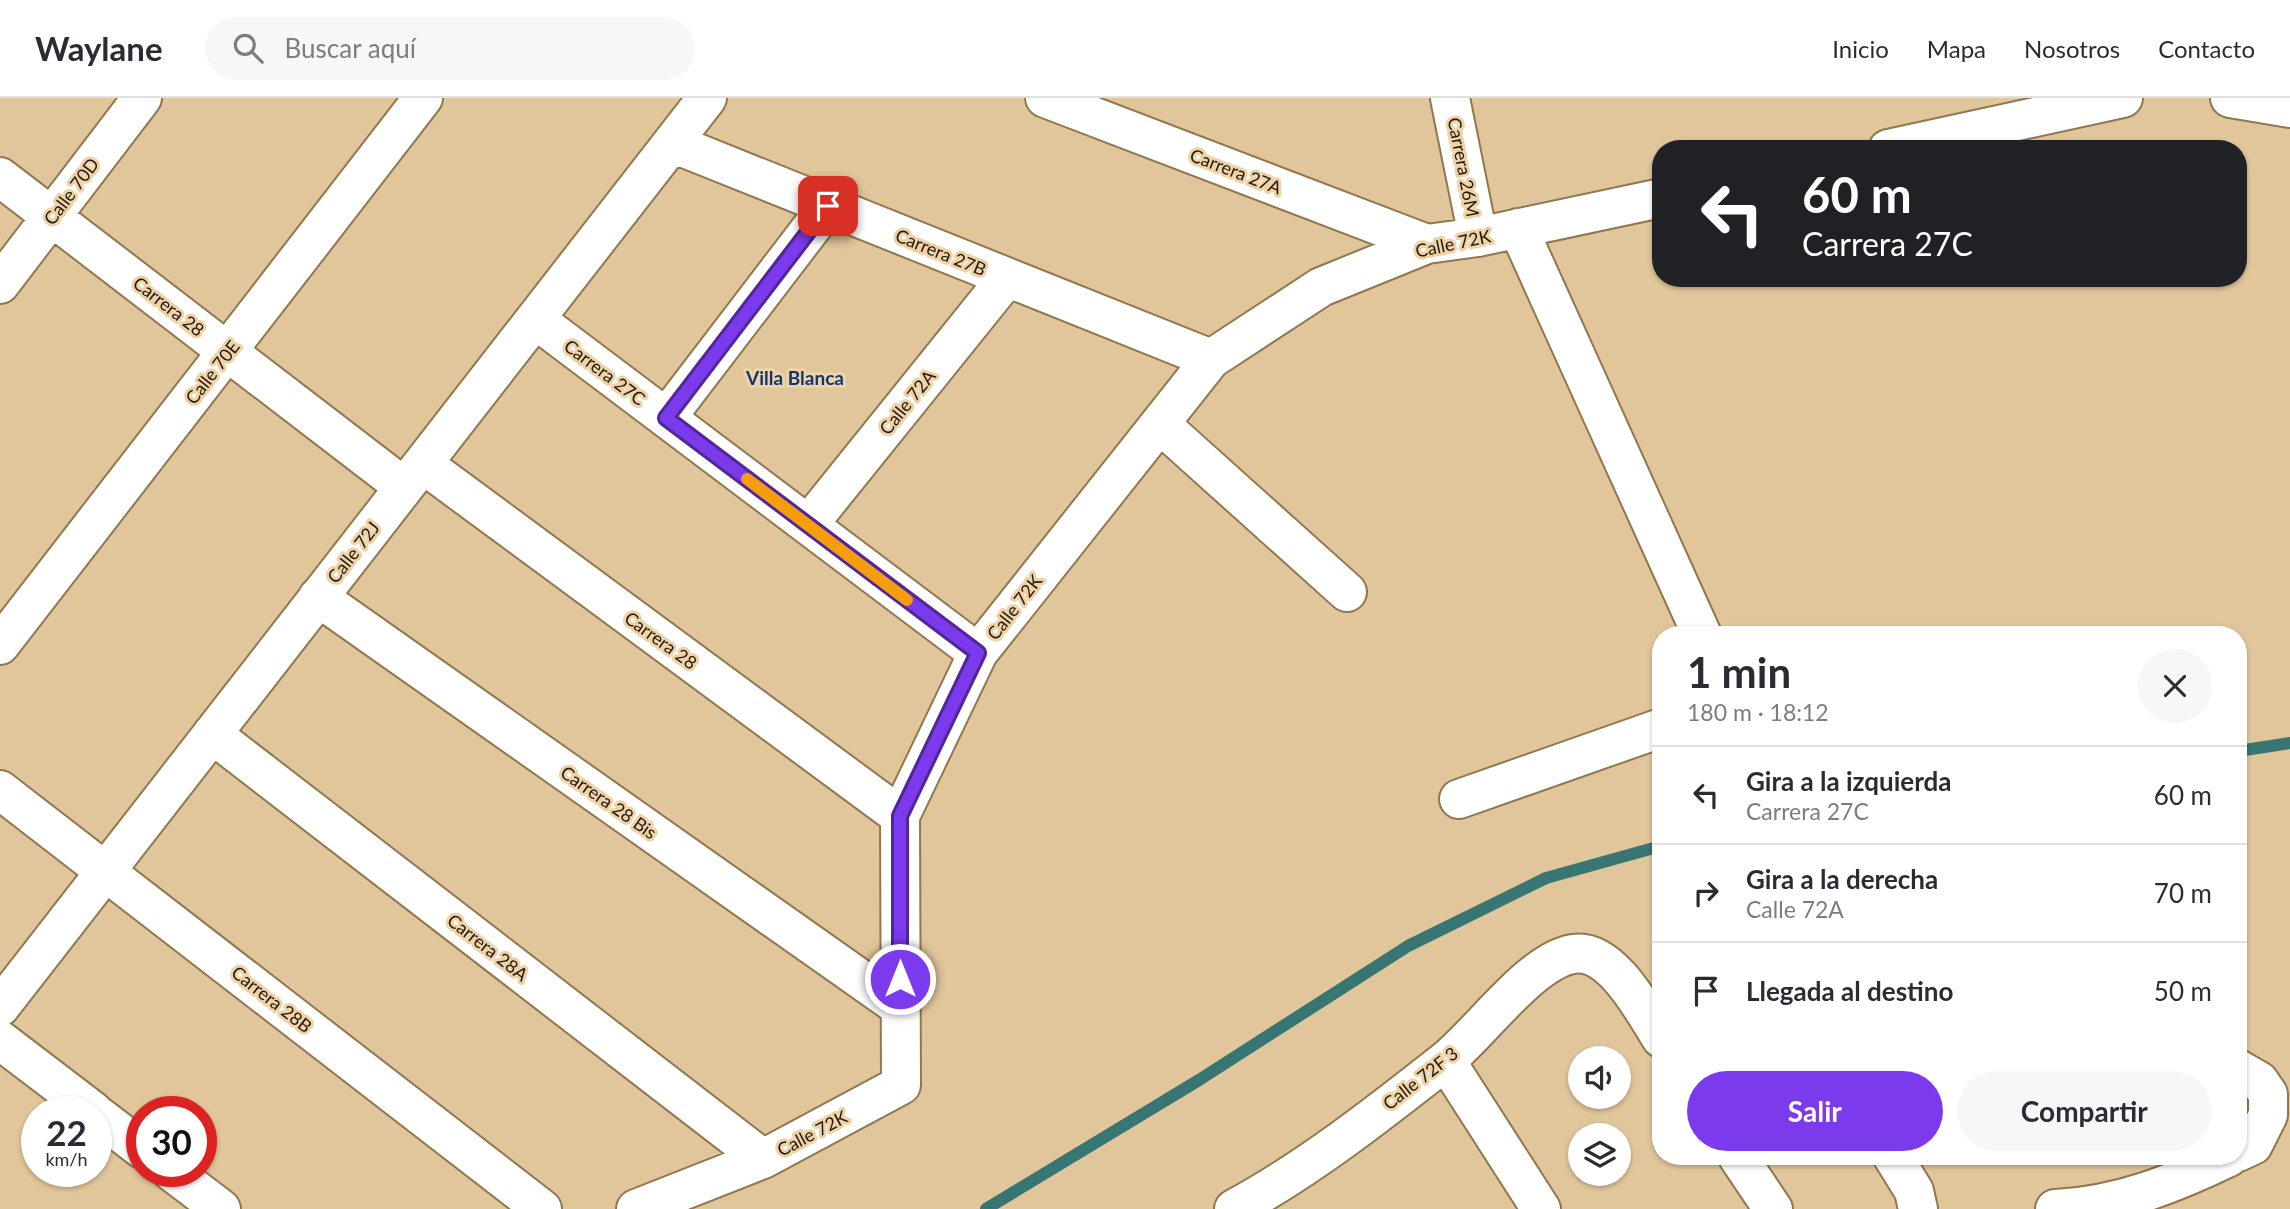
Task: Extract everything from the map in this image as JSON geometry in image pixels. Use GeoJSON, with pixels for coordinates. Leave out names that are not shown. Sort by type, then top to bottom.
{"type":"FeatureCollection","features":[{"type":"Feature","properties":{"kind":"street","name":"Calle 70D"},"geometry":{"type":"LineString","coordinates":[[0,284],[142,98]]}},
{"type":"Feature","properties":{"kind":"street","name":"Calle 70E"},"geometry":{"type":"LineString","coordinates":[[0,645],[423,98]]}},
{"type":"Feature","properties":{"kind":"street","name":"Calle 72J"},"geometry":{"type":"LineString","coordinates":[[0,1007],[707,98]]}},
{"type":"Feature","properties":{"kind":"street","name":"Carrera 27A"},"geometry":{"type":"LineString","coordinates":[[1045,98],[1427,244]]}},
{"type":"Feature","properties":{"kind":"street","name":"Carrera 26M"},"geometry":{"type":"LineString","coordinates":[[1450,98],[1478,237]]}},
{"type":"Feature","properties":{"kind":"street"},"geometry":{"type":"LineString","coordinates":[[1929,140],[2123,98]]}},
{"type":"Feature","properties":{"kind":"street"},"geometry":{"type":"LineString","coordinates":[[2230,98],[2290,108]]}},
{"type":"Feature","properties":{"kind":"street","name":"Carrera 27B"},"geometry":{"type":"LineString","coordinates":[[672,143],[1211,359]]}},
{"type":"Feature","properties":{"kind":"street","name":"Carrera 28"},"geometry":{"type":"LineString","coordinates":[[0,177],[228,351],[414,475],[900,816]]}},
{"type":"Feature","properties":{"kind":"street","name":"Calle 72K"},"geometry":{"type":"LineString","coordinates":[[636,1209],[763,1160],[901,1085],[900,816],[978,653],[1211,359],[1321,287],[1427,244],[1478,237],[1652,200]]}},
{"type":"Feature","properties":{"kind":"street"},"geometry":{"type":"LineString","coordinates":[[666,418],[828,206]]}},
{"type":"Feature","properties":{"kind":"street"},"geometry":{"type":"LineString","coordinates":[[1518,229],[1698,626]]}},
{"type":"Feature","properties":{"kind":"street","name":"Calle 72A"},"geometry":{"type":"LineString","coordinates":[[808,525],[1006,279]]}},
{"type":"Feature","properties":{"kind":"street","name":"Carrera 27C"},"geometry":{"type":"LineString","coordinates":[[535,319],[978,653]]}},
{"type":"Feature","properties":{"kind":"street"},"geometry":{"type":"LineString","coordinates":[[1160,424],[1347,592]]}},
{"type":"Feature","properties":{"kind":"street","name":"Carrera 28 Bis"},"geometry":{"type":"LineString","coordinates":[[318,597],[900,1007]]}},
{"type":"Feature","properties":{"kind":"street"},"geometry":{"type":"LineString","coordinates":[[1459,799],[1652,731]]}},
{"type":"Feature","properties":{"kind":"street","name":"Carrera 28A"},"geometry":{"type":"LineString","coordinates":[[212,734],[763,1160]]}},
{"type":"Feature","properties":{"kind":"street","name":"Carrera 28B"},"geometry":{"type":"LineString","coordinates":[[0,790],[542,1209]]}},
{"type":"Feature","properties":{"kind":"street","name":"Calle 72F 3"},"geometry":{"type":"LineString","coordinates":[[1234,1209],[1284,1198],[1446,1061],[1540,969],[1574,954],[1602,958],[1648,1004]]}},
{"type":"Feature","properties":{"kind":"street"},"geometry":{"type":"LineString","coordinates":[[0,1040],[74,1096]]}},
{"type":"Feature","properties":{"kind":"street"},"geometry":{"type":"LineString","coordinates":[[1446,1061],[1541,1209]]}},
{"type":"Feature","properties":{"kind":"street"},"geometry":{"type":"LineString","coordinates":[[2247,1074],[2259,1081],[2269,1094],[2268,1115],[2253,1145],[2247,1148]]}},
{"type":"Feature","properties":{"kind":"street"},"geometry":{"type":"LineString","coordinates":[[112,1125],[126,1136]]}},
{"type":"Feature","properties":{"kind":"street"},"geometry":{"type":"LineString","coordinates":[[1743,1165],[1773,1209]]}},
{"type":"Feature","properties":{"kind":"street"},"geometry":{"type":"LineString","coordinates":[[1898,1165],[1914,1191],[1918,1209]]}},
{"type":"Feature","properties":{"kind":"street"},"geometry":{"type":"LineString","coordinates":[[2055,1209],[2089,1207],[2170,1185],[2212,1165]]}},
{"type":"Feature","properties":{"kind":"street"},"geometry":{"type":"LineString","coordinates":[[192,1187],[221,1209]]}},
{"type":"Feature","properties":{"kind":"waterway"},"geometry":{"type":"LineString","coordinates":[[2247,750],[2290,743]]}},
{"type":"Feature","properties":{"kind":"waterway"},"geometry":{"type":"LineString","coordinates":[[986,1209],[1199,1080],[1408,946],[1546,878],[1652,849]]}},
{"type":"Feature","properties":{"kind":"slow traffic"},"geometry":{"type":"LineString","coordinates":[[747,479],[907,600]]}},
{"type":"Feature","properties":{"kind":"district","name":"Villa Blanca"},"geometry":{"type":"Point","coordinates":[795,377]}},
{"type":"Feature","properties":{"kind":"route"},"geometry":{"type":"LineString","coordinates":[[828,206],[666,418],[978,653],[900,816],[900,979]]}}]}
